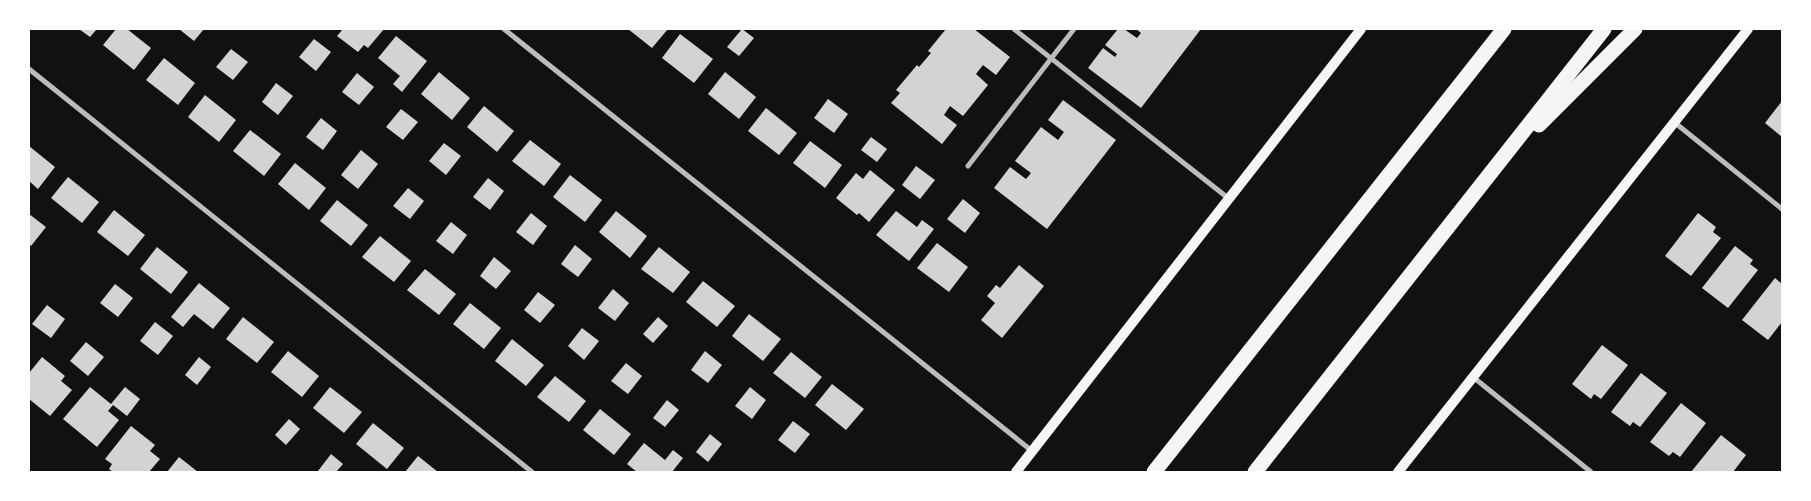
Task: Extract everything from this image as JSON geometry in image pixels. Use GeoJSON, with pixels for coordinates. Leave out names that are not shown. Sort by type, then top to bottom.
{"type":"FeatureCollection","features":[{"type":"Feature","properties":{"kind":"highway"},"geometry":{"type":"LineString","coordinates":[[1154,472],[1503,29]]}},
{"type":"Feature","properties":{"kind":"highway"},"geometry":{"type":"LineString","coordinates":[[1255,472],[1604,29]]}},
{"type":"Feature","properties":{"kind":"highway"},"geometry":{"type":"LineString","coordinates":[[1488,176],[1635,29]]}},
{"type":"Feature","properties":{"kind":"main road"},"geometry":{"type":"LineString","coordinates":[[1016,472],[1361,29]]}},
{"type":"Feature","properties":{"kind":"main road"},"geometry":{"type":"LineString","coordinates":[[1398,472],[1748,29]]}},
{"type":"Feature","properties":{"kind":"street"},"geometry":{"type":"LineString","coordinates":[[504,29],[1032,452]]}},
{"type":"Feature","properties":{"kind":"street"},"geometry":{"type":"LineString","coordinates":[[1014,29],[1229,199]]}},
{"type":"Feature","properties":{"kind":"street"},"geometry":{"type":"LineString","coordinates":[[968,166],[1074,29]]}},
{"type":"Feature","properties":{"kind":"street"},"geometry":{"type":"LineString","coordinates":[[29,69],[532,472]]}},
{"type":"Feature","properties":{"kind":"street"},"geometry":{"type":"LineString","coordinates":[[1674,122],[1782,209]]}},
{"type":"Feature","properties":{"kind":"street"},"geometry":{"type":"LineString","coordinates":[[1473,377],[1592,472]]}},
{"type":"Feature","properties":{"kind":"building"},"geometry":{"type":"Polygon","coordinates":[[[79,29],[97,29],[90,37],[79,29]]]}},
{"type":"Feature","properties":{"kind":"building"},"geometry":{"type":"Polygon","coordinates":[[[116,29],[127,29],[151,48],[134,70],[103,45],[116,29]]]}},
{"type":"Feature","properties":{"kind":"building"},"geometry":{"type":"Polygon","coordinates":[[[179,29],[204,29],[194,41],[179,29]]]}},
{"type":"Feature","properties":{"kind":"building"},"geometry":{"type":"Polygon","coordinates":[[[343,29],[384,29],[368,48],[364,45],[358,52],[337,36],[343,29]]]}},
{"type":"Feature","properties":{"kind":"building"},"geometry":{"type":"Polygon","coordinates":[[[628,29],[668,29],[652,48],[628,29]]]}},
{"type":"Feature","properties":{"kind":"building"},"geometry":{"type":"Polygon","coordinates":[[[742,29],[754,38],[739,56],[727,47],[742,29]]]}},
{"type":"Feature","properties":{"kind":"building"},"geometry":{"type":"Polygon","coordinates":[[[946,29],[974,29],[1010,57],[996,75],[983,65],[976,74],[988,85],[963,116],[950,106],[944,115],[957,125],[942,144],[891,103],[900,93],[896,90],[917,65],[919,67],[931,53],[928,51],[946,29]]]}},
{"type":"Feature","properties":{"kind":"building"},"geometry":{"type":"Polygon","coordinates":[[[1118,29],[1124,29],[1137,38],[1141,33],[1136,29],[1201,29],[1141,108],[1088,68],[1103,48],[1115,57],[1117,54],[1105,45],[1118,29]]]}},
{"type":"Feature","properties":{"kind":"building"},"geometry":{"type":"Polygon","coordinates":[[[680,34],[713,59],[694,83],[662,58],[680,34]]]}},
{"type":"Feature","properties":{"kind":"building"},"geometry":{"type":"Polygon","coordinates":[[[396,36],[427,61],[402,92],[393,84],[400,76],[378,58],[396,36]]]}},
{"type":"Feature","properties":{"kind":"building"},"geometry":{"type":"Polygon","coordinates":[[[314,39],[331,52],[316,71],[299,57],[314,39]]]}},
{"type":"Feature","properties":{"kind":"building"},"geometry":{"type":"Polygon","coordinates":[[[231,49],[248,62],[233,80],[216,67],[231,49]]]}},
{"type":"Feature","properties":{"kind":"building"},"geometry":{"type":"Polygon","coordinates":[[[164,58],[195,83],[178,105],[146,80],[164,58]]]}},
{"type":"Feature","properties":{"kind":"building"},"geometry":{"type":"Polygon","coordinates":[[[439,72],[470,98],[452,120],[421,94],[439,72]]]}},
{"type":"Feature","properties":{"kind":"building"},"geometry":{"type":"Polygon","coordinates":[[[725,72],[756,97],[739,119],[708,94],[725,72]]]}},
{"type":"Feature","properties":{"kind":"building"},"geometry":{"type":"Polygon","coordinates":[[[357,73],[374,87],[359,105],[342,92],[357,73]]]}},
{"type":"Feature","properties":{"kind":"building"},"geometry":{"type":"Polygon","coordinates":[[[276,83],[293,96],[278,115],[262,102],[276,83]]]}},
{"type":"Feature","properties":{"kind":"building"},"geometry":{"type":"Polygon","coordinates":[[[205,95],[236,120],[219,142],[188,117],[205,95]]]}},
{"type":"Feature","properties":{"kind":"building"},"geometry":{"type":"Polygon","coordinates":[[[828,99],[848,114],[834,133],[814,118],[828,99]]]}},
{"type":"Feature","properties":{"kind":"building"},"geometry":{"type":"Polygon","coordinates":[[[1063,100],[1116,140],[1047,229],[994,188],[1010,167],[1026,179],[1031,173],[1015,161],[1041,127],[1058,140],[1064,132],[1048,120],[1063,100]]]}},
{"type":"Feature","properties":{"kind":"building"},"geometry":{"type":"Polygon","coordinates":[[[1782,101],[1782,137],[1765,123],[1782,101]]]}},
{"type":"Feature","properties":{"kind":"building"},"geometry":{"type":"Polygon","coordinates":[[[484,106],[514,131],[497,152],[467,127],[484,106]]]}},
{"type":"Feature","properties":{"kind":"building"},"geometry":{"type":"Polygon","coordinates":[[[766,108],[797,133],[779,155],[748,131],[766,108]]]}},
{"type":"Feature","properties":{"kind":"building"},"geometry":{"type":"Polygon","coordinates":[[[401,109],[418,122],[403,140],[386,127],[401,109]]]}},
{"type":"Feature","properties":{"kind":"building"},"geometry":{"type":"Polygon","coordinates":[[[321,118],[337,131],[323,150],[306,137],[321,118]]]}},
{"type":"Feature","properties":{"kind":"building"},"geometry":{"type":"Polygon","coordinates":[[[250,130],[281,154],[264,176],[233,151],[250,130]]]}},
{"type":"Feature","properties":{"kind":"building"},"geometry":{"type":"Polygon","coordinates":[[[871,137],[887,149],[877,162],[861,150],[871,137]]]}},
{"type":"Feature","properties":{"kind":"building"},"geometry":{"type":"Polygon","coordinates":[[[530,140],[561,164],[544,186],[512,161],[530,140]]]}},
{"type":"Feature","properties":{"kind":"building"},"geometry":{"type":"Polygon","coordinates":[[[810,141],[842,165],[825,188],[793,163],[810,141]]]}},
{"type":"Feature","properties":{"kind":"building"},"geometry":{"type":"Polygon","coordinates":[[[444,143],[461,156],[446,175],[429,161],[444,143]]]}},
{"type":"Feature","properties":{"kind":"building"},"geometry":{"type":"Polygon","coordinates":[[[29,146],[55,167],[38,189],[29,181],[29,146]]]}},
{"type":"Feature","properties":{"kind":"building"},"geometry":{"type":"Polygon","coordinates":[[[361,150],[378,164],[358,189],[341,175],[361,150]]]}},
{"type":"Feature","properties":{"kind":"building"},"geometry":{"type":"Polygon","coordinates":[[[295,163],[326,188],[309,210],[278,184],[295,163]]]}},
{"type":"Feature","properties":{"kind":"building"},"geometry":{"type":"Polygon","coordinates":[[[916,166],[935,180],[920,199],[902,185],[916,166]]]}},
{"type":"Feature","properties":{"kind":"building"},"geometry":{"type":"Polygon","coordinates":[[[870,170],[895,190],[869,222],[836,198],[856,173],[863,179],[870,170]]]}},
{"type":"Feature","properties":{"kind":"building"},"geometry":{"type":"Polygon","coordinates":[[[570,175],[602,200],[585,222],[553,197],[570,175]]]}},
{"type":"Feature","properties":{"kind":"building"},"geometry":{"type":"Polygon","coordinates":[[[68,177],[99,202],[82,223],[51,198],[68,177]]]}},
{"type":"Feature","properties":{"kind":"building"},"geometry":{"type":"Polygon","coordinates":[[[488,178],[504,191],[490,210],[473,197],[488,178]]]}},
{"type":"Feature","properties":{"kind":"building"},"geometry":{"type":"Polygon","coordinates":[[[408,188],[424,201],[410,219],[393,206],[408,188]]]}},
{"type":"Feature","properties":{"kind":"building"},"geometry":{"type":"Polygon","coordinates":[[[963,199],[980,213],[965,233],[947,219],[963,199]]]}},
{"type":"Feature","properties":{"kind":"building"},"geometry":{"type":"Polygon","coordinates":[[[337,200],[368,225],[351,246],[320,221],[337,200]]]}},
{"type":"Feature","properties":{"kind":"building"},"geometry":{"type":"Polygon","coordinates":[[[114,210],[145,235],[128,256],[97,232],[114,210]]]}},
{"type":"Feature","properties":{"kind":"building"},"geometry":{"type":"Polygon","coordinates":[[[616,211],[647,236],[630,258],[599,232],[616,211]]]}},
{"type":"Feature","properties":{"kind":"building"},"geometry":{"type":"Polygon","coordinates":[[[896,211],[917,227],[922,220],[934,229],[909,261],[876,235],[896,211]]]}},
{"type":"Feature","properties":{"kind":"building"},"geometry":{"type":"Polygon","coordinates":[[[531,213],[547,226],[533,245],[516,232],[531,213]]]}},
{"type":"Feature","properties":{"kind":"building"},"geometry":{"type":"Polygon","coordinates":[[[1698,213],[1716,227],[1713,232],[1721,238],[1691,276],[1665,256],[1698,213]]]}},
{"type":"Feature","properties":{"kind":"building"},"geometry":{"type":"Polygon","coordinates":[[[29,214],[46,227],[31,246],[29,244],[29,214]]]}},
{"type":"Feature","properties":{"kind":"building"},"geometry":{"type":"Polygon","coordinates":[[[451,222],[467,235],[453,254],[436,241],[451,222]]]}},
{"type":"Feature","properties":{"kind":"building"},"geometry":{"type":"Polygon","coordinates":[[[380,236],[411,261],[394,282],[362,257],[380,236]]]}},
{"type":"Feature","properties":{"kind":"building"},"geometry":{"type":"Polygon","coordinates":[[[937,243],[968,267],[949,292],[917,268],[937,243]]]}},
{"type":"Feature","properties":{"kind":"building"},"geometry":{"type":"Polygon","coordinates":[[[575,245],[592,259],[578,277],[561,264],[575,245]]]}},
{"type":"Feature","properties":{"kind":"building"},"geometry":{"type":"Polygon","coordinates":[[[1735,246],[1753,260],[1750,264],[1758,270],[1728,308],[1702,288],[1735,246]]]}},
{"type":"Feature","properties":{"kind":"building"},"geometry":{"type":"Polygon","coordinates":[[[157,247],[188,272],[171,294],[140,269],[157,247]]]}},
{"type":"Feature","properties":{"kind":"building"},"geometry":{"type":"Polygon","coordinates":[[[659,247],[690,272],[673,293],[641,269],[659,247]]]}},
{"type":"Feature","properties":{"kind":"building"},"geometry":{"type":"Polygon","coordinates":[[[494,257],[511,271],[496,289],[480,276],[494,257]]]}},
{"type":"Feature","properties":{"kind":"building"},"geometry":{"type":"Polygon","coordinates":[[[1019,265],[1044,286],[1002,338],[981,320],[995,303],[987,296],[996,285],[1000,288],[1019,265]]]}},
{"type":"Feature","properties":{"kind":"building"},"geometry":{"type":"Polygon","coordinates":[[[425,269],[456,294],[439,315],[407,290],[425,269]]]}},
{"type":"Feature","properties":{"kind":"building"},"geometry":{"type":"Polygon","coordinates":[[[1775,278],[1782,284],[1782,322],[1768,340],[1742,320],[1775,278]]]}},
{"type":"Feature","properties":{"kind":"building"},"geometry":{"type":"Polygon","coordinates":[[[703,281],[735,306],[717,327],[686,302],[703,281]]]}},
{"type":"Feature","properties":{"kind":"building"},"geometry":{"type":"Polygon","coordinates":[[[199,283],[230,308],[213,329],[194,314],[183,327],[171,317],[199,283]]]}},
{"type":"Feature","properties":{"kind":"building"},"geometry":{"type":"Polygon","coordinates":[[[115,284],[133,298],[118,317],[100,303],[115,284]]]}},
{"type":"Feature","properties":{"kind":"building"},"geometry":{"type":"Polygon","coordinates":[[[613,289],[629,303],[615,321],[598,308],[613,289]]]}},
{"type":"Feature","properties":{"kind":"building"},"geometry":{"type":"Polygon","coordinates":[[[538,292],[555,305],[540,323],[524,310],[538,292]]]}},
{"type":"Feature","properties":{"kind":"building"},"geometry":{"type":"Polygon","coordinates":[[[470,303],[501,328],[484,349],[453,324],[470,303]]]}},
{"type":"Feature","properties":{"kind":"building"},"geometry":{"type":"Polygon","coordinates":[[[47,305],[65,319],[51,338],[32,324],[47,305]]]}},
{"type":"Feature","properties":{"kind":"building"},"geometry":{"type":"Polygon","coordinates":[[[749,314],[781,339],[763,361],[732,336],[749,314]]]}},
{"type":"Feature","properties":{"kind":"building"},"geometry":{"type":"Polygon","coordinates":[[[243,317],[274,342],[257,363],[226,339],[243,317]]]}},
{"type":"Feature","properties":{"kind":"building"},"geometry":{"type":"Polygon","coordinates":[[[658,317],[668,326],[653,343],[643,334],[658,317]]]}},
{"type":"Feature","properties":{"kind":"building"},"geometry":{"type":"Polygon","coordinates":[[[155,322],[173,336],[158,355],[140,341],[155,322]]]}},
{"type":"Feature","properties":{"kind":"building"},"geometry":{"type":"Polygon","coordinates":[[[582,328],[599,341],[584,360],[568,346],[582,328]]]}},
{"type":"Feature","properties":{"kind":"building"},"geometry":{"type":"Polygon","coordinates":[[[512,339],[544,365],[526,386],[495,361],[512,339]]]}},
{"type":"Feature","properties":{"kind":"building"},"geometry":{"type":"Polygon","coordinates":[[[86,342],[104,357],[88,376],[70,361],[86,342]]]}},
{"type":"Feature","properties":{"kind":"building"},"geometry":{"type":"Polygon","coordinates":[[[1602,345],[1628,365],[1601,399],[1594,394],[1591,399],[1572,384],[1602,345]]]}},
{"type":"Feature","properties":{"kind":"building"},"geometry":{"type":"Polygon","coordinates":[[[288,351],[319,376],[302,397],[271,372],[288,351]]]}},
{"type":"Feature","properties":{"kind":"building"},"geometry":{"type":"Polygon","coordinates":[[[705,351],[722,365],[708,383],[691,370],[705,351]]]}},
{"type":"Feature","properties":{"kind":"building"},"geometry":{"type":"Polygon","coordinates":[[[791,352],[822,377],[805,398],[773,373],[791,352]]]}},
{"type":"Feature","properties":{"kind":"building"},"geometry":{"type":"Polygon","coordinates":[[[42,357],[65,376],[61,381],[72,390],[50,416],[29,399],[29,373],[42,357]]]}},
{"type":"Feature","properties":{"kind":"building"},"geometry":{"type":"Polygon","coordinates":[[[199,357],[211,367],[197,385],[185,375],[199,357]]]}},
{"type":"Feature","properties":{"kind":"building"},"geometry":{"type":"Polygon","coordinates":[[[626,363],[642,376],[628,394],[611,381],[626,363]]]}},
{"type":"Feature","properties":{"kind":"building"},"geometry":{"type":"Polygon","coordinates":[[[1641,373],[1667,393],[1640,427],[1633,422],[1630,426],[1611,412],[1641,373]]]}},
{"type":"Feature","properties":{"kind":"building"},"geometry":{"type":"Polygon","coordinates":[[[555,376],[586,401],[569,422],[537,397],[555,376]]]}},
{"type":"Feature","properties":{"kind":"building"},"geometry":{"type":"Polygon","coordinates":[[[832,384],[864,409],[846,430],[815,405],[832,384]]]}},
{"type":"Feature","properties":{"kind":"building"},"geometry":{"type":"Polygon","coordinates":[[[90,387],[111,404],[125,387],[140,399],[127,416],[113,405],[108,411],[119,420],[97,447],[63,419],[90,387]]]}},
{"type":"Feature","properties":{"kind":"building"},"geometry":{"type":"Polygon","coordinates":[[[330,387],[362,412],[344,433],[313,408],[330,387]]]}},
{"type":"Feature","properties":{"kind":"building"},"geometry":{"type":"Polygon","coordinates":[[[750,387],[766,400],[752,419],[735,406],[750,387]]]}},
{"type":"Feature","properties":{"kind":"building"},"geometry":{"type":"Polygon","coordinates":[[[667,400],[679,410],[665,427],[653,418],[667,400]]]}},
{"type":"Feature","properties":{"kind":"building"},"geometry":{"type":"Polygon","coordinates":[[[1681,403],[1706,423],[1680,457],[1673,452],[1669,456],[1650,442],[1681,403]]]}},
{"type":"Feature","properties":{"kind":"building"},"geometry":{"type":"Polygon","coordinates":[[[600,409],[631,434],[614,455],[583,430],[600,409]]]}},
{"type":"Feature","properties":{"kind":"building"},"geometry":{"type":"Polygon","coordinates":[[[289,419],[300,429],[286,445],[275,435],[289,419]]]}},
{"type":"Feature","properties":{"kind":"building"},"geometry":{"type":"Polygon","coordinates":[[[793,421],[810,434],[795,453],[778,440],[793,421]]]}},
{"type":"Feature","properties":{"kind":"building"},"geometry":{"type":"Polygon","coordinates":[[[373,423],[404,448],[387,469],[356,444],[373,423]]]}},
{"type":"Feature","properties":{"kind":"building"},"geometry":{"type":"Polygon","coordinates":[[[131,426],[155,445],[150,451],[160,459],[149,472],[113,472],[109,469],[112,464],[105,459],[131,426]]]}},
{"type":"Feature","properties":{"kind":"building"},"geometry":{"type":"Polygon","coordinates":[[[710,434],[722,444],[708,462],[696,452],[710,434]]]}},
{"type":"Feature","properties":{"kind":"building"},"geometry":{"type":"Polygon","coordinates":[[[1721,435],[1746,455],[1733,472],[1691,472],[1721,435]]]}},
{"type":"Feature","properties":{"kind":"building"},"geometry":{"type":"Polygon","coordinates":[[[644,443],[665,460],[673,450],[683,458],[672,472],[637,472],[627,464],[644,443]]]}},
{"type":"Feature","properties":{"kind":"building"},"geometry":{"type":"Polygon","coordinates":[[[331,454],[343,464],[336,472],[318,471],[331,454]]]}},
{"type":"Feature","properties":{"kind":"building"},"geometry":{"type":"Polygon","coordinates":[[[418,456],[438,472],[405,472],[418,456]]]}},
{"type":"Feature","properties":{"kind":"building"},"geometry":{"type":"Polygon","coordinates":[[[179,457],[198,472],[167,472],[179,457]]]}}]}
